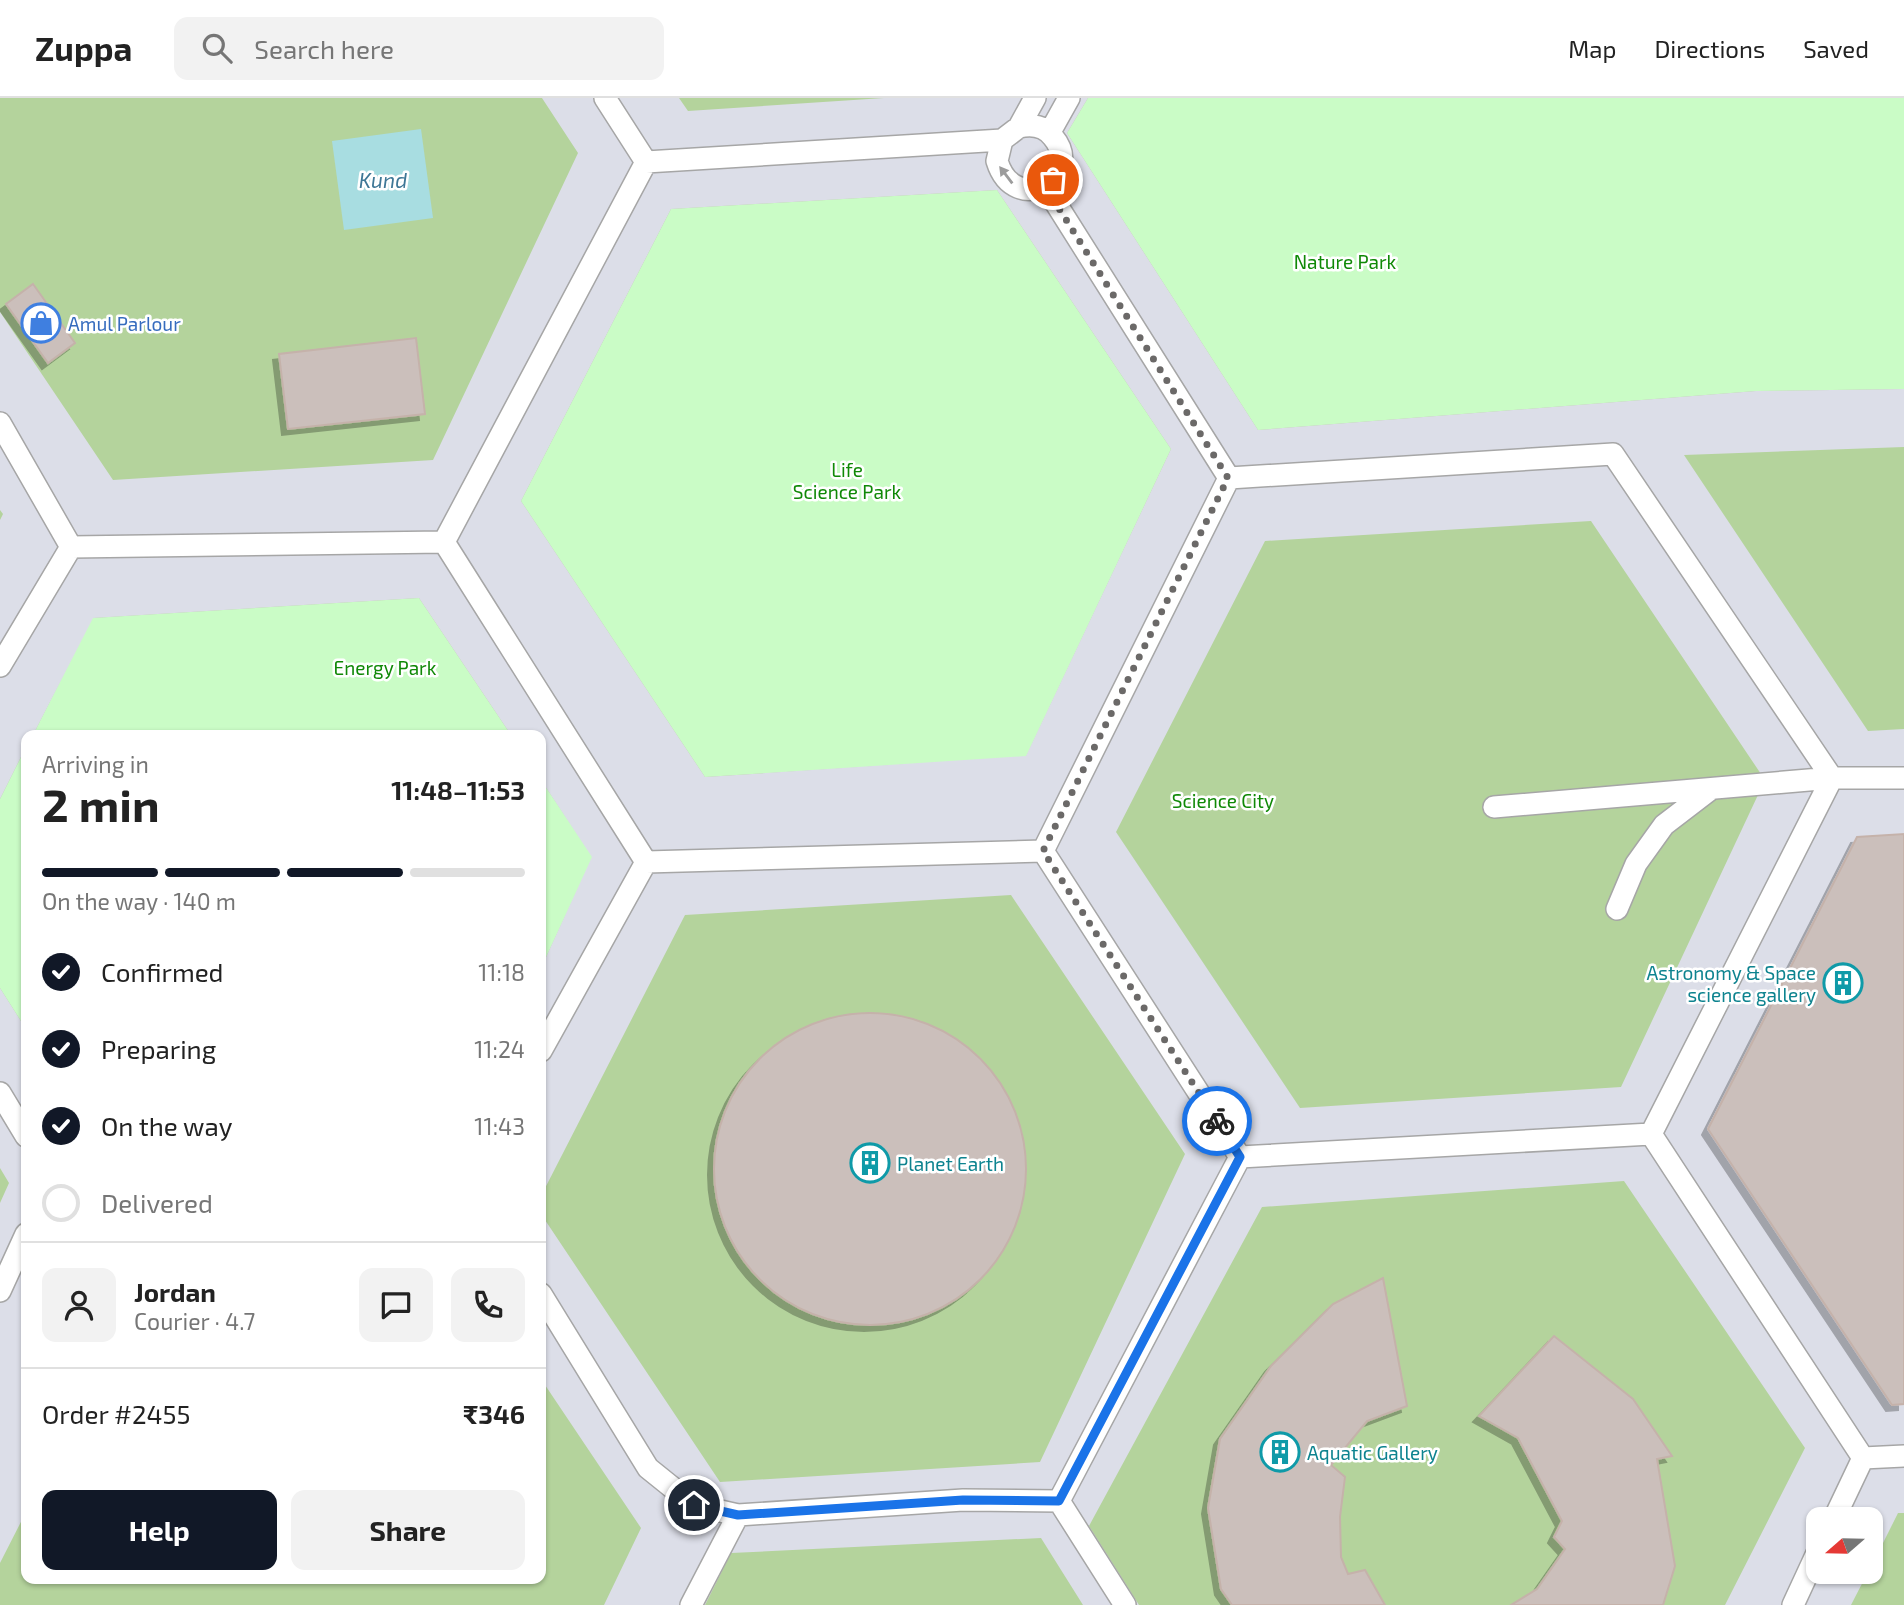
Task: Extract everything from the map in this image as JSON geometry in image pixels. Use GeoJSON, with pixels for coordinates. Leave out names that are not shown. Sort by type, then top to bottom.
{"type":"FeatureCollection","features":[{"type":"Feature","properties":{"kind":"lane"},"geometry":{"type":"LineString","coordinates":[[605,98],[646,162]]}},
{"type":"Feature","properties":{"kind":"lane"},"geometry":{"type":"LineString","coordinates":[[646,162],[1002,140],[1019,127],[1035,98]]}},
{"type":"Feature","properties":{"kind":"lane"},"geometry":{"type":"LineString","coordinates":[[1050,132],[1069,98]]}},
{"type":"Feature","properties":{"kind":"lane"},"geometry":{"type":"LineString","coordinates":[[1002,140],[997,161],[1007,180],[1025,190],[1045,186],[1059,171],[1061,150],[1050,132],[1029,125],[1019,127]]}},
{"type":"Feature","properties":{"kind":"lane"},"geometry":{"type":"LineString","coordinates":[[444,542],[646,162]]}},
{"type":"Feature","properties":{"kind":"lane"},"geometry":{"type":"LineString","coordinates":[[1045,186],[1228,478]]}},
{"type":"Feature","properties":{"kind":"lane"},"geometry":{"type":"LineString","coordinates":[[0,423],[71,547]]}},
{"type":"Feature","properties":{"kind":"lane"},"geometry":{"type":"LineString","coordinates":[[1228,478],[1613,454],[1832,778]]}},
{"type":"Feature","properties":{"kind":"lane"},"geometry":{"type":"LineString","coordinates":[[1043,851],[1228,478]]}},
{"type":"Feature","properties":{"kind":"lane"},"geometry":{"type":"LineString","coordinates":[[71,547],[444,542]]}},
{"type":"Feature","properties":{"kind":"lane"},"geometry":{"type":"LineString","coordinates":[[444,542],[646,862]]}},
{"type":"Feature","properties":{"kind":"lane"},"geometry":{"type":"LineString","coordinates":[[0,666],[71,547]]}},
{"type":"Feature","properties":{"kind":"lane"},"geometry":{"type":"LineString","coordinates":[[1651,1134],[1832,778]]}},
{"type":"Feature","properties":{"kind":"lane"},"geometry":{"type":"LineString","coordinates":[[1494,807],[1832,778],[1904,778]]}},
{"type":"Feature","properties":{"kind":"lane"},"geometry":{"type":"LineString","coordinates":[[1617,909],[1636,864],[1664,825],[1712,789]]}},
{"type":"Feature","properties":{"kind":"lane"},"geometry":{"type":"LineString","coordinates":[[646,862],[1043,851]]}},
{"type":"Feature","properties":{"kind":"lane"},"geometry":{"type":"LineString","coordinates":[[1043,851],[1240,1157]]}},
{"type":"Feature","properties":{"kind":"lane"},"geometry":{"type":"LineString","coordinates":[[546,1042],[646,862]]}},
{"type":"Feature","properties":{"kind":"lane"},"geometry":{"type":"LineString","coordinates":[[0,1093],[21,1128]]}},
{"type":"Feature","properties":{"kind":"lane"},"geometry":{"type":"LineString","coordinates":[[1240,1157],[1651,1134]]}},
{"type":"Feature","properties":{"kind":"lane"},"geometry":{"type":"LineString","coordinates":[[1651,1134],[1863,1458]]}},
{"type":"Feature","properties":{"kind":"lane"},"geometry":{"type":"LineString","coordinates":[[1059,1501],[1240,1157]]}},
{"type":"Feature","properties":{"kind":"lane"},"geometry":{"type":"LineString","coordinates":[[0,1291],[21,1245]]}},
{"type":"Feature","properties":{"kind":"lane"},"geometry":{"type":"LineString","coordinates":[[546,1302],[649,1468],[694,1505],[738,1515],[963,1500],[1059,1501]]}},
{"type":"Feature","properties":{"kind":"lane"},"geometry":{"type":"LineString","coordinates":[[1863,1458],[1904,1456]]}},
{"type":"Feature","properties":{"kind":"lane"},"geometry":{"type":"LineString","coordinates":[[1840,1507],[1863,1458]]}},
{"type":"Feature","properties":{"kind":"lane"},"geometry":{"type":"LineString","coordinates":[[1059,1501],[1125,1605]]}},
{"type":"Feature","properties":{"kind":"lane"},"geometry":{"type":"LineString","coordinates":[[691,1605],[738,1515]]}},
{"type":"Feature","properties":{"kind":"lane"},"geometry":{"type":"LineString","coordinates":[[1793,1605],[1806,1577]]}},
{"type":"Feature","properties":{"kind":"green space","name":"Science City"},"geometry":{"type":"Polygon","coordinates":[[[0,98],[1904,98],[1904,1605],[0,1605],[0,98]]]}},
{"type":"Feature","properties":{"kind":"green space","name":"Nature Park"},"geometry":{"type":"Polygon","coordinates":[[[1088,98],[1904,98],[1904,389],[1756,391],[1258,430],[1067,133],[1088,98]]]}},
{"type":"Feature","properties":{"kind":"green space","name":"Life Science Park"},"geometry":{"type":"Polygon","coordinates":[[[997,190],[1171,449],[1026,757],[705,777],[521,501],[671,209],[997,190]]]}},
{"type":"Feature","properties":{"kind":"green space","name":"Energy Park"},"geometry":{"type":"Polygon","coordinates":[[[419,598],[508,730],[36,730],[92,618],[419,598]]]}},
{"type":"Feature","properties":{"kind":"green space"},"geometry":{"type":"Polygon","coordinates":[[[21,757],[21,1021],[0,988],[0,799],[21,757]]]}},
{"type":"Feature","properties":{"kind":"green space"},"geometry":{"type":"Polygon","coordinates":[[[546,787],[593,857],[546,957],[546,787]]]}},
{"type":"Feature","properties":{"kind":"shaded area"},"geometry":{"type":"Polygon","coordinates":[[[542,98],[679,98],[688,111],[884,98],[1088,98],[1067,133],[1258,430],[1756,391],[1904,389],[1904,447],[1684,455],[1868,731],[1904,729],[1904,1513],[1898,1513],[1883,1543],[1883,1507],[1806,1507],[1806,1584],[1862,1584],[1851,1605],[1725,1605],[1805,1448],[1624,1181],[1262,1207],[1089,1526],[1139,1605],[1083,1605],[1041,1538],[731,1553],[705,1605],[604,1605],[641,1528],[546,1386],[546,1221],[720,1482],[1040,1462],[1185,1154],[1011,895],[685,915],[546,1186],[546,957],[592,857],[546,788],[546,730],[508,730],[419,598],[93,618],[36,730],[21,730],[21,757],[0,799],[0,520],[3,514],[0,510],[0,312],[113,480],[433,460],[578,153],[542,98]],[[997,190],[671,209],[521,501],[705,777],[1026,756],[1171,449],[997,190]],[[1591,521],[1265,541],[1116,832],[1300,1108],[1621,1087],[1765,780],[1591,521]]]}},
{"type":"Feature","properties":{"kind":"shaded area"},"geometry":{"type":"Polygon","coordinates":[[[0,988],[21,1021],[21,1522],[0,1563],[0,1203],[9,1183],[0,1168],[0,988]]]}},
{"type":"Feature","properties":{"kind":"water","name":"Kund"},"geometry":{"type":"Polygon","coordinates":[[[421,129],[433,218],[344,230],[332,141],[421,129]]]}},
{"type":"Feature","properties":{"kind":"building","name":"Amul Parlour"},"geometry":{"type":"Polygon","coordinates":[[[33,284],[75,343],[48,363],[6,304],[33,284]]]}},
{"type":"Feature","properties":{"kind":"building"},"geometry":{"type":"Polygon","coordinates":[[[416,338],[425,414],[288,429],[279,354],[416,338]]]}},
{"type":"Feature","properties":{"kind":"building","name":"Astronomy & Space science gallery"},"geometry":{"type":"Polygon","coordinates":[[[1904,834],[1904,1404],[1892,1405],[1708,1129],[1857,837],[1904,834]]]}},
{"type":"Feature","properties":{"kind":"building","name":"Planet Earth"},"geometry":{"type":"Polygon","coordinates":[[[855,1013],[885,1013],[915,1019],[944,1031],[981,1058],[1000,1082],[1014,1109],[1023,1138],[1026,1169],[1023,1200],[1014,1229],[1000,1256],[981,1280],[944,1307],[915,1319],[885,1325],[855,1325],[825,1319],[796,1307],[771,1290],[749,1268],[732,1243],[720,1214],[714,1184],[714,1154],[720,1124],[732,1095],[749,1070],[771,1048],[796,1031],[825,1019],[855,1013]]]}},
{"type":"Feature","properties":{"kind":"building","name":"Aquatic Gallery"},"geometry":{"type":"Polygon","coordinates":[[[1383,1278],[1407,1406],[1367,1421],[1331,1465],[1345,1477],[1340,1517],[1341,1557],[1348,1574],[1365,1570],[1385,1605],[1232,1605],[1221,1589],[1208,1508],[1220,1439],[1271,1366],[1333,1304],[1383,1278]]]}},
{"type":"Feature","properties":{"kind":"building","name":"Aquatic Gallery"},"geometry":{"type":"Polygon","coordinates":[[[1554,1336],[1633,1399],[1672,1456],[1657,1459],[1675,1566],[1663,1605],[1511,1605],[1537,1589],[1565,1549],[1554,1537],[1562,1521],[1518,1438],[1479,1416],[1554,1336]]]}},
{"type":"Feature","properties":{"kind":"way so far"},"geometry":{"type":"LineString","coordinates":[[1053,180],[1045,186],[1228,478],[1043,851],[1217,1121]]}},
{"type":"Feature","properties":{"kind":"place","name":"Amul Parlour"},"geometry":{"type":"Point","coordinates":[41,323]}},
{"type":"Feature","properties":{"kind":"place","name":"Astronomy & Space science gallery"},"geometry":{"type":"Point","coordinates":[1843,983]}},
{"type":"Feature","properties":{"kind":"place","name":"Planet Earth"},"geometry":{"type":"Point","coordinates":[870,1163]}},
{"type":"Feature","properties":{"kind":"place","name":"Aquatic Gallery"},"geometry":{"type":"Point","coordinates":[1280,1452]}},
{"type":"Feature","properties":{"kind":"route"},"geometry":{"type":"LineString","coordinates":[[694,1505],[738,1515],[963,1500],[1059,1501],[1240,1157],[1217,1121]]}}]}
